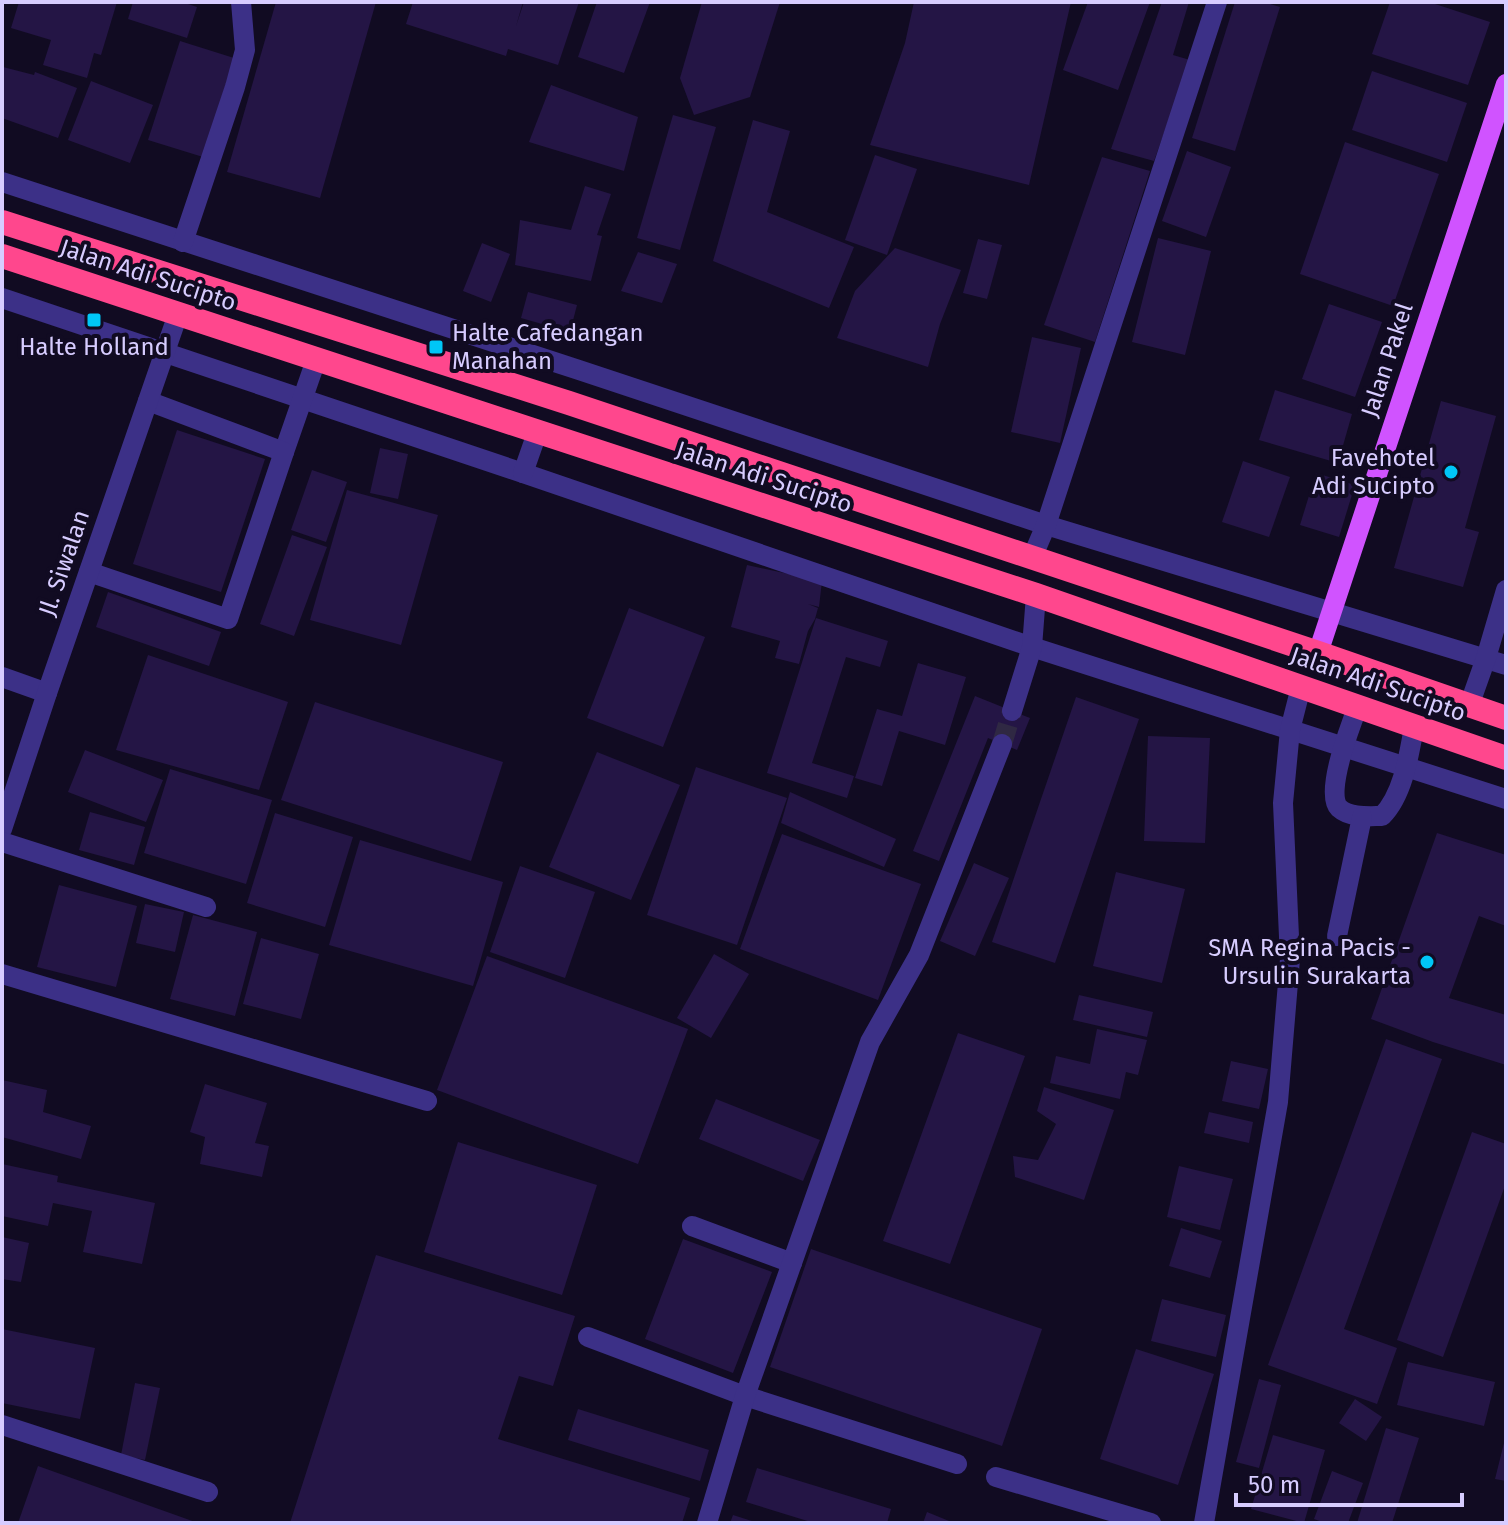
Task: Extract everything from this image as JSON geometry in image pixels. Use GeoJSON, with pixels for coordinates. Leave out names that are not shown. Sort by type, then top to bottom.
{"type":"FeatureCollection","features":[{"type":"Feature","properties":{"kind":"highway","name":"Jalan Adi Sucipto"},"geometry":{"type":"LineString","coordinates":[[2,222],[569,403],[1506,718]]}},
{"type":"Feature","properties":{"kind":"highway","name":"Jalan Adi Sucipto"},"geometry":{"type":"LineString","coordinates":[[2,256],[1036,595],[1506,758]]}},
{"type":"Feature","properties":{"kind":"main road","name":"Jalan Pakel"},"geometry":{"type":"LineString","coordinates":[[1318,653],[1506,84]]}},
{"type":"Feature","properties":{"kind":"street"},"geometry":{"type":"LineString","coordinates":[[183,242],[245,50],[241,2]]}},
{"type":"Feature","properties":{"kind":"street"},"geometry":{"type":"LineString","coordinates":[[1032,558],[1046,525],[1217,2]]}},
{"type":"Feature","properties":{"kind":"street","name":"Jalan Adi Sucipto"},"geometry":{"type":"LineString","coordinates":[[2,182],[1046,525],[1496,662]]}},
{"type":"Feature","properties":{"kind":"street"},"geometry":{"type":"LineString","coordinates":[[2,298],[1032,647],[1506,799]]}},
{"type":"Feature","properties":{"kind":"street","name":"Jl. Siwalan"},"geometry":{"type":"LineString","coordinates":[[2,829],[178,314]]}},
{"type":"Feature","properties":{"kind":"street"},"geometry":{"type":"LineString","coordinates":[[89,572],[228,619],[316,360]]}},
{"type":"Feature","properties":{"kind":"street"},"geometry":{"type":"LineString","coordinates":[[148,401],[284,452]]}},
{"type":"Feature","properties":{"kind":"street"},"geometry":{"type":"LineString","coordinates":[[523,473],[537,433]]}},
{"type":"Feature","properties":{"kind":"street"},"geometry":{"type":"LineString","coordinates":[[1469,706],[1496,662],[1506,590]]}},
{"type":"Feature","properties":{"kind":"street"},"geometry":{"type":"LineString","coordinates":[[1012,711],[1032,647],[1036,595]]}},
{"type":"Feature","properties":{"kind":"street"},"geometry":{"type":"LineString","coordinates":[[2,677],[47,693]]}},
{"type":"Feature","properties":{"kind":"street"},"geometry":{"type":"LineString","coordinates":[[1204,1523],[1278,1102],[1290,959],[1283,803],[1290,730],[1301,687]]}},
{"type":"Feature","properties":{"kind":"street"},"geometry":{"type":"LineString","coordinates":[[1358,706],[1342,747],[1335,801],[1339,808],[1362,817],[1382,816],[1389,808],[1406,767],[1414,727]]}},
{"type":"Feature","properties":{"kind":"street"},"geometry":{"type":"LineString","coordinates":[[707,1523],[745,1396],[870,1042],[919,955],[1002,744]]}},
{"type":"Feature","properties":{"kind":"street"},"geometry":{"type":"LineString","coordinates":[[1337,936],[1362,817]]}},
{"type":"Feature","properties":{"kind":"street"},"geometry":{"type":"LineString","coordinates":[[2,842],[206,907]]}},
{"type":"Feature","properties":{"kind":"street"},"geometry":{"type":"LineString","coordinates":[[2,974],[427,1101]]}},
{"type":"Feature","properties":{"kind":"street"},"geometry":{"type":"LineString","coordinates":[[692,1226],[792,1263]]}},
{"type":"Feature","properties":{"kind":"street"},"geometry":{"type":"LineString","coordinates":[[588,1337],[745,1396],[957,1464]]}},
{"type":"Feature","properties":{"kind":"street"},"geometry":{"type":"LineString","coordinates":[[2,1425],[208,1492]]}},
{"type":"Feature","properties":{"kind":"street"},"geometry":{"type":"LineString","coordinates":[[996,1477],[1151,1523]]}},
{"type":"Feature","properties":{"kind":"building"},"geometry":{"type":"Polygon","coordinates":[[[19,2],[117,2],[101,55],[94,53],[87,78],[43,65],[51,40],[11,28],[19,2]]]}},
{"type":"Feature","properties":{"kind":"building"},"geometry":{"type":"Polygon","coordinates":[[[133,2],[182,2],[197,7],[187,38],[128,19],[133,2]]]}},
{"type":"Feature","properties":{"kind":"building"},"geometry":{"type":"Polygon","coordinates":[[[276,2],[376,2],[320,198],[227,172],[276,2]]]}},
{"type":"Feature","properties":{"kind":"building"},"geometry":{"type":"Polygon","coordinates":[[[413,2],[523,2],[516,26],[524,2],[579,2],[558,65],[508,49],[506,56],[406,24],[413,2]]]}},
{"type":"Feature","properties":{"kind":"building"},"geometry":{"type":"Polygon","coordinates":[[[597,2],[650,2],[624,73],[578,57],[597,2]]]}},
{"type":"Feature","properties":{"kind":"building"},"geometry":{"type":"Polygon","coordinates":[[[702,2],[780,2],[750,97],[694,115],[680,78],[702,2]]]}},
{"type":"Feature","properties":{"kind":"building"},"geometry":{"type":"Polygon","coordinates":[[[914,2],[1071,2],[1029,185],[870,145],[905,43],[914,2]]]}},
{"type":"Feature","properties":{"kind":"building"},"geometry":{"type":"Polygon","coordinates":[[[1088,2],[1150,2],[1118,90],[1063,70],[1088,2]]]}},
{"type":"Feature","properties":{"kind":"building"},"geometry":{"type":"Polygon","coordinates":[[[1162,2],[1189,2],[1173,55],[1190,60],[1154,161],[1111,149],[1162,2]]]}},
{"type":"Feature","properties":{"kind":"building"},"geometry":{"type":"Polygon","coordinates":[[[1235,2],[1264,2],[1280,7],[1235,151],[1192,138],[1235,2]]]}},
{"type":"Feature","properties":{"kind":"building"},"geometry":{"type":"Polygon","coordinates":[[[1390,2],[1429,2],[1490,22],[1468,85],[1372,54],[1390,2]]]}},
{"type":"Feature","properties":{"kind":"building"},"geometry":{"type":"Polygon","coordinates":[[[180,41],[234,58],[203,157],[148,140],[180,41]]]}},
{"type":"Feature","properties":{"kind":"building"},"geometry":{"type":"Polygon","coordinates":[[[3,67],[34,75],[35,72],[77,88],[58,138],[2,118],[3,67]]]}},
{"type":"Feature","properties":{"kind":"building"},"geometry":{"type":"Polygon","coordinates":[[[1372,71],[1467,103],[1447,162],[1352,130],[1372,71]]]}},
{"type":"Feature","properties":{"kind":"building"},"geometry":{"type":"Polygon","coordinates":[[[91,81],[153,105],[130,163],[68,140],[91,81]]]}},
{"type":"Feature","properties":{"kind":"building"},"geometry":{"type":"Polygon","coordinates":[[[551,85],[638,117],[624,171],[529,142],[551,85]]]}},
{"type":"Feature","properties":{"kind":"building"},"geometry":{"type":"Polygon","coordinates":[[[673,115],[716,127],[680,250],[637,238],[673,115]]]}},
{"type":"Feature","properties":{"kind":"building"},"geometry":{"type":"Polygon","coordinates":[[[753,120],[790,131],[767,212],[854,247],[829,308],[713,261],[753,120]]]}},
{"type":"Feature","properties":{"kind":"building"},"geometry":{"type":"Polygon","coordinates":[[[1345,142],[1439,174],[1393,306],[1300,274],[1345,142]]]}},
{"type":"Feature","properties":{"kind":"building"},"geometry":{"type":"Polygon","coordinates":[[[1187,151],[1231,167],[1206,237],[1162,221],[1187,151]]]}},
{"type":"Feature","properties":{"kind":"building"},"geometry":{"type":"Polygon","coordinates":[[[875,155],[917,169],[887,255],[845,240],[875,155]]]}},
{"type":"Feature","properties":{"kind":"building"},"geometry":{"type":"Polygon","coordinates":[[[1102,157],[1150,171],[1095,342],[1044,325],[1102,157]]]}},
{"type":"Feature","properties":{"kind":"building"},"geometry":{"type":"Polygon","coordinates":[[[585,186],[611,194],[597,235],[602,236],[591,281],[515,265],[520,220],[571,230],[585,186]]]}},
{"type":"Feature","properties":{"kind":"building"},"geometry":{"type":"Polygon","coordinates":[[[1158,238],[1211,251],[1185,355],[1132,342],[1158,238]]]}},
{"type":"Feature","properties":{"kind":"building"},"geometry":{"type":"Polygon","coordinates":[[[978,239],[1002,245],[987,299],[963,293],[978,239]]]}},
{"type":"Feature","properties":{"kind":"building"},"geometry":{"type":"Polygon","coordinates":[[[482,243],[510,254],[491,302],[463,291],[482,243]]]}},
{"type":"Feature","properties":{"kind":"building"},"geometry":{"type":"Polygon","coordinates":[[[895,248],[961,270],[940,324],[928,367],[837,338],[855,291],[895,248]]]}},
{"type":"Feature","properties":{"kind":"building"},"geometry":{"type":"Polygon","coordinates":[[[638,252],[677,264],[662,303],[621,291],[638,252]]]}},
{"type":"Feature","properties":{"kind":"building"},"geometry":{"type":"Polygon","coordinates":[[[528,292],[577,305],[570,332],[521,318],[528,292]]]}},
{"type":"Feature","properties":{"kind":"building"},"geometry":{"type":"Polygon","coordinates":[[[1329,304],[1382,322],[1355,397],[1302,379],[1329,304]]]}},
{"type":"Feature","properties":{"kind":"building"},"geometry":{"type":"Polygon","coordinates":[[[1032,337],[1081,348],[1060,443],[1011,432],[1032,337]]]}},
{"type":"Feature","properties":{"kind":"building"},"geometry":{"type":"Polygon","coordinates":[[[1275,390],[1352,414],[1338,463],[1259,440],[1275,390]]]}},
{"type":"Feature","properties":{"kind":"building","name":"Favehotel Adi Sucipto"},"geometry":{"type":"Polygon","coordinates":[[[1441,401],[1496,416],[1465,528],[1479,532],[1463,587],[1394,568],[1441,401]]]}},
{"type":"Feature","properties":{"kind":"building"},"geometry":{"type":"Polygon","coordinates":[[[177,430],[265,459],[221,592],[133,564],[177,430]]]}},
{"type":"Feature","properties":{"kind":"building"},"geometry":{"type":"Polygon","coordinates":[[[380,448],[408,454],[398,499],[370,493],[380,448]]]}},
{"type":"Feature","properties":{"kind":"building"},"geometry":{"type":"Polygon","coordinates":[[[1243,461],[1290,477],[1269,537],[1222,522],[1243,461]]]}},
{"type":"Feature","properties":{"kind":"building"},"geometry":{"type":"Polygon","coordinates":[[[312,470],[347,482],[326,542],[291,530],[312,470]]]}},
{"type":"Feature","properties":{"kind":"building"},"geometry":{"type":"Polygon","coordinates":[[[1316,473],[1355,485],[1339,537],[1300,525],[1316,473]]]}},
{"type":"Feature","properties":{"kind":"building"},"geometry":{"type":"Polygon","coordinates":[[[347,490],[438,515],[401,645],[310,620],[347,490]]]}},
{"type":"Feature","properties":{"kind":"building"},"geometry":{"type":"Polygon","coordinates":[[[292,535],[327,547],[294,636],[260,624],[292,535]]]}},
{"type":"Feature","properties":{"kind":"building"},"geometry":{"type":"Polygon","coordinates":[[[747,565],[822,581],[819,607],[808,604],[818,608],[799,664],[775,658],[780,641],[731,627],[747,565]]]}},
{"type":"Feature","properties":{"kind":"building"},"geometry":{"type":"Polygon","coordinates":[[[108,592],[221,632],[209,666],[96,627],[108,592]]]}},
{"type":"Feature","properties":{"kind":"building"},"geometry":{"type":"Polygon","coordinates":[[[629,608],[705,637],[663,747],[587,718],[629,608]]]}},
{"type":"Feature","properties":{"kind":"building"},"geometry":{"type":"Polygon","coordinates":[[[816,618],[888,641],[880,667],[846,657],[812,763],[854,776],[847,798],[767,773],[816,618]]]}},
{"type":"Feature","properties":{"kind":"building"},"geometry":{"type":"Polygon","coordinates":[[[148,655],[288,702],[259,790],[116,750],[148,655]]]}},
{"type":"Feature","properties":{"kind":"building"},"geometry":{"type":"Polygon","coordinates":[[[918,663],[966,677],[945,745],[899,731],[882,786],[855,778],[877,709],[902,716],[918,663]]]}},
{"type":"Feature","properties":{"kind":"building"},"geometry":{"type":"Polygon","coordinates":[[[975,696],[1030,718],[1017,750],[988,738],[939,861],[913,851],[975,696]]]}},
{"type":"Feature","properties":{"kind":"building"},"geometry":{"type":"Polygon","coordinates":[[[1076,697],[1139,719],[1055,963],[992,942],[1076,697]]]}},
{"type":"Feature","properties":{"kind":"building"},"geometry":{"type":"Polygon","coordinates":[[[315,702],[503,762],[471,861],[281,800],[315,702]]]}},
{"type":"Feature","properties":{"kind":"building"},"geometry":{"type":"Polygon","coordinates":[[[1148,736],[1210,738],[1205,843],[1144,841],[1148,736]]]}},
{"type":"Feature","properties":{"kind":"building"},"geometry":{"type":"Polygon","coordinates":[[[85,750],[163,780],[146,822],[68,792],[85,750]]]}},
{"type":"Feature","properties":{"kind":"building"},"geometry":{"type":"Polygon","coordinates":[[[597,752],[680,785],[631,900],[549,867],[597,752]]]}},
{"type":"Feature","properties":{"kind":"building"},"geometry":{"type":"Polygon","coordinates":[[[696,767],[787,798],[737,945],[647,915],[696,767]]]}},
{"type":"Feature","properties":{"kind":"building"},"geometry":{"type":"Polygon","coordinates":[[[170,769],[272,800],[246,884],[144,853],[170,769]]]}},
{"type":"Feature","properties":{"kind":"building"},"geometry":{"type":"Polygon","coordinates":[[[790,792],[896,839],[884,867],[781,823],[790,792]]]}},
{"type":"Feature","properties":{"kind":"building"},"geometry":{"type":"Polygon","coordinates":[[[90,812],[145,827],[134,865],[79,850],[90,812]]]}},
{"type":"Feature","properties":{"kind":"building"},"geometry":{"type":"Polygon","coordinates":[[[275,813],[353,837],[325,927],[247,903],[275,813]]]}},
{"type":"Feature","properties":{"kind":"building","name":"SMA Regina Pacis - Ursulin Surakarta"},"geometry":{"type":"Polygon","coordinates":[[[1437,833],[1506,855],[1506,926],[1479,916],[1449,998],[1506,1015],[1506,1065],[1371,1019],[1437,833]]]}},
{"type":"Feature","properties":{"kind":"building"},"geometry":{"type":"Polygon","coordinates":[[[782,834],[921,884],[878,1000],[740,949],[782,834]]]}},
{"type":"Feature","properties":{"kind":"building"},"geometry":{"type":"Polygon","coordinates":[[[360,840],[503,882],[473,986],[329,945],[360,840]]]}},
{"type":"Feature","properties":{"kind":"building"},"geometry":{"type":"Polygon","coordinates":[[[974,863],[1009,878],[975,956],[940,941],[974,863]]]}},
{"type":"Feature","properties":{"kind":"building"},"geometry":{"type":"Polygon","coordinates":[[[520,866],[595,892],[565,978],[490,952],[520,866]]]}},
{"type":"Feature","properties":{"kind":"building"},"geometry":{"type":"Polygon","coordinates":[[[1116,872],[1185,889],[1162,983],[1093,966],[1116,872]]]}},
{"type":"Feature","properties":{"kind":"building"},"geometry":{"type":"Polygon","coordinates":[[[59,885],[137,906],[116,987],[37,967],[59,885]]]}},
{"type":"Feature","properties":{"kind":"building"},"geometry":{"type":"Polygon","coordinates":[[[145,904],[184,912],[175,952],[136,943],[145,904]]]}},
{"type":"Feature","properties":{"kind":"building"},"geometry":{"type":"Polygon","coordinates":[[[193,915],[257,932],[235,1016],[170,999],[193,915]]]}},
{"type":"Feature","properties":{"kind":"building"},"geometry":{"type":"Polygon","coordinates":[[[261,938],[319,954],[301,1019],[243,1004],[261,938]]]}},
{"type":"Feature","properties":{"kind":"building"},"geometry":{"type":"Polygon","coordinates":[[[714,954],[749,974],[711,1038],[677,1018],[714,954]]]}},
{"type":"Feature","properties":{"kind":"building"},"geometry":{"type":"Polygon","coordinates":[[[487,956],[688,1029],[638,1164],[437,1090],[487,956]]]}},
{"type":"Feature","properties":{"kind":"building"},"geometry":{"type":"Polygon","coordinates":[[[1079,995],[1153,1012],[1147,1037],[1073,1020],[1079,995]]]}},
{"type":"Feature","properties":{"kind":"building"},"geometry":{"type":"Polygon","coordinates":[[[1097,1029],[1147,1040],[1138,1075],[1126,1072],[1120,1099],[1050,1083],[1056,1056],[1090,1064],[1097,1029]]]}},
{"type":"Feature","properties":{"kind":"building"},"geometry":{"type":"Polygon","coordinates":[[[958,1033],[1025,1056],[950,1264],[883,1241],[958,1033]]]}},
{"type":"Feature","properties":{"kind":"building"},"geometry":{"type":"Polygon","coordinates":[[[1386,1039],[1442,1059],[1344,1329],[1397,1348],[1377,1404],[1268,1365],[1386,1039]]]}},
{"type":"Feature","properties":{"kind":"building"},"geometry":{"type":"Polygon","coordinates":[[[1231,1061],[1268,1069],[1259,1109],[1222,1101],[1231,1061]]]}},
{"type":"Feature","properties":{"kind":"building"},"geometry":{"type":"Polygon","coordinates":[[[2,1080],[47,1090],[43,1112],[91,1126],[81,1159],[2,1137],[2,1080]]]}},
{"type":"Feature","properties":{"kind":"building"},"geometry":{"type":"Polygon","coordinates":[[[205,1084],[267,1103],[255,1143],[269,1146],[262,1177],[200,1164],[205,1137],[190,1132],[205,1084]]]}},
{"type":"Feature","properties":{"kind":"building"},"geometry":{"type":"Polygon","coordinates":[[[1044,1087],[1114,1110],[1084,1200],[1015,1177],[1013,1156],[1038,1160],[1056,1124],[1037,1111],[1044,1087]]]}},
{"type":"Feature","properties":{"kind":"building"},"geometry":{"type":"Polygon","coordinates":[[[716,1099],[820,1140],[803,1181],[699,1139],[716,1099]]]}},
{"type":"Feature","properties":{"kind":"building"},"geometry":{"type":"Polygon","coordinates":[[[1209,1112],[1253,1122],[1249,1143],[1204,1133],[1209,1112]]]}},
{"type":"Feature","properties":{"kind":"building"},"geometry":{"type":"Polygon","coordinates":[[[1472,1132],[1506,1144],[1506,1183],[1443,1357],[1397,1340],[1472,1132]]]}},
{"type":"Feature","properties":{"kind":"building"},"geometry":{"type":"Polygon","coordinates":[[[458,1142],[597,1185],[562,1295],[424,1252],[458,1142]]]}},
{"type":"Feature","properties":{"kind":"building"},"geometry":{"type":"Polygon","coordinates":[[[2,1164],[58,1176],[57,1182],[155,1203],[142,1264],[83,1252],[92,1211],[53,1203],[48,1226],[2,1216],[2,1164]]]}},
{"type":"Feature","properties":{"kind":"building"},"geometry":{"type":"Polygon","coordinates":[[[1179,1166],[1233,1179],[1220,1230],[1167,1217],[1179,1166]]]}},
{"type":"Feature","properties":{"kind":"building"},"geometry":{"type":"Polygon","coordinates":[[[1181,1228],[1222,1241],[1210,1278],[1169,1266],[1181,1228]]]}},
{"type":"Feature","properties":{"kind":"building"},"geometry":{"type":"Polygon","coordinates":[[[2,1237],[29,1243],[21,1282],[2,1279],[2,1237]]]}},
{"type":"Feature","properties":{"kind":"building"},"geometry":{"type":"Polygon","coordinates":[[[683,1239],[772,1272],[733,1373],[645,1339],[683,1239]]]}},
{"type":"Feature","properties":{"kind":"building"},"geometry":{"type":"Polygon","coordinates":[[[811,1249],[1042,1329],[1002,1446],[770,1367],[811,1249]]]}},
{"type":"Feature","properties":{"kind":"building"},"geometry":{"type":"Polygon","coordinates":[[[376,1255],[575,1316],[553,1386],[519,1376],[498,1439],[690,1498],[682,1523],[290,1523],[376,1255]]]}},
{"type":"Feature","properties":{"kind":"building"},"geometry":{"type":"Polygon","coordinates":[[[1162,1299],[1226,1315],[1216,1357],[1151,1341],[1162,1299]]]}},
{"type":"Feature","properties":{"kind":"building"},"geometry":{"type":"Polygon","coordinates":[[[2,1329],[95,1348],[80,1419],[2,1403],[2,1329]]]}},
{"type":"Feature","properties":{"kind":"building"},"geometry":{"type":"Polygon","coordinates":[[[1136,1349],[1214,1374],[1178,1485],[1100,1459],[1136,1349]]]}},
{"type":"Feature","properties":{"kind":"building"},"geometry":{"type":"Polygon","coordinates":[[[1408,1362],[1495,1382],[1484,1426],[1397,1405],[1408,1362]]]}},
{"type":"Feature","properties":{"kind":"building"},"geometry":{"type":"Polygon","coordinates":[[[1259,1379],[1281,1385],[1259,1468],[1236,1462],[1259,1379]]]}},
{"type":"Feature","properties":{"kind":"building"},"geometry":{"type":"Polygon","coordinates":[[[135,1383],[160,1388],[145,1460],[121,1455],[135,1383]]]}},
{"type":"Feature","properties":{"kind":"building"},"geometry":{"type":"Polygon","coordinates":[[[1355,1399],[1382,1417],[1366,1441],[1339,1423],[1355,1399]]]}},
{"type":"Feature","properties":{"kind":"building"},"geometry":{"type":"Polygon","coordinates":[[[578,1409],[709,1450],[700,1481],[568,1440],[578,1409]]]}},
{"type":"Feature","properties":{"kind":"building"},"geometry":{"type":"Polygon","coordinates":[[[1386,1428],[1419,1438],[1392,1523],[1357,1523],[1386,1428]]]}},
{"type":"Feature","properties":{"kind":"building"},"geometry":{"type":"Polygon","coordinates":[[[1273,1435],[1325,1450],[1304,1523],[1251,1509],[1273,1435]]]}},
{"type":"Feature","properties":{"kind":"building"},"geometry":{"type":"Polygon","coordinates":[[[1506,1439],[1506,1481],[1495,1479],[1506,1439]]]}},
{"type":"Feature","properties":{"kind":"building"},"geometry":{"type":"Polygon","coordinates":[[[38,1466],[198,1523],[18,1523],[38,1466]]]}},
{"type":"Feature","properties":{"kind":"building"},"geometry":{"type":"Polygon","coordinates":[[[757,1468],[891,1509],[887,1523],[814,1523],[746,1502],[757,1468]]]}},
{"type":"Feature","properties":{"kind":"building"},"geometry":{"type":"Polygon","coordinates":[[[1332,1471],[1363,1483],[1348,1523],[1325,1523],[1314,1519],[1332,1471]]]}},
{"type":"Feature","properties":{"kind":"building"},"geometry":{"type":"Polygon","coordinates":[[[927,1512],[954,1523],[923,1523],[927,1512]]]}},
{"type":"Feature","properties":{"kind":"building"},"geometry":{"type":"Polygon","coordinates":[[[733,1515],[755,1522],[755,1523],[730,1523],[733,1515]]]}},
{"type":"Feature","properties":{"kind":"tunnel"},"geometry":{"type":"LineString","coordinates":[[1002,744],[1012,711]]}},
{"type":"Feature","properties":{"kind":"place","name":"Halte Holland"},"geometry":{"type":"Point","coordinates":[94,320]}},
{"type":"Feature","properties":{"kind":"place","name":"Halte Cafedangan Manahan"},"geometry":{"type":"Point","coordinates":[436,347]}},
{"type":"Feature","properties":{"kind":"place","name":"Favehotel Adi Sucipto"},"geometry":{"type":"Point","coordinates":[1451,472]}},
{"type":"Feature","properties":{"kind":"place","name":"SMA Regina Pacis - Ursulin Surakarta"},"geometry":{"type":"Point","coordinates":[1427,962]}}]}
